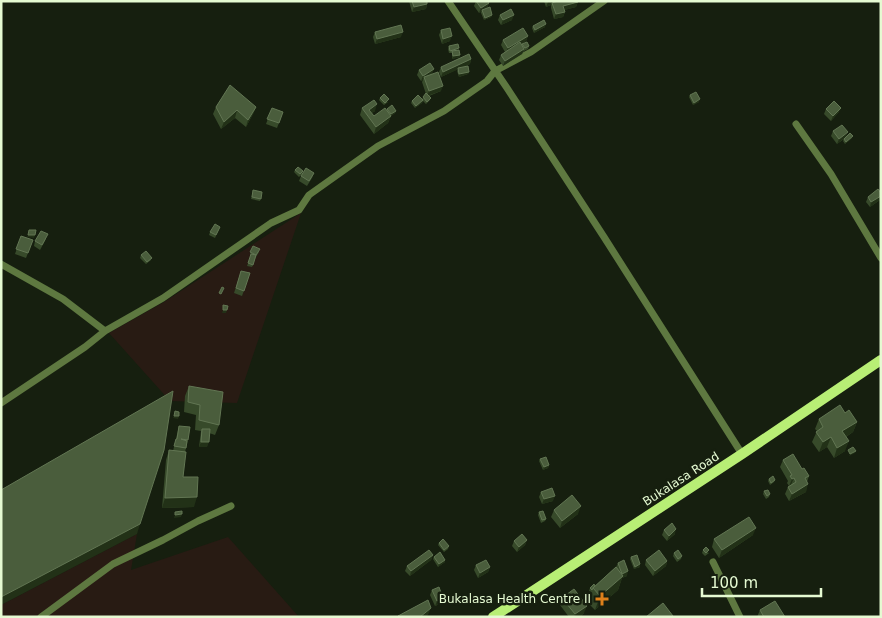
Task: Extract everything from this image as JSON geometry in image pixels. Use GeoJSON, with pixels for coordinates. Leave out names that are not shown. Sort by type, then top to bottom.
{"type":"FeatureCollection","features":[{"type":"Feature","properties":{"kind":"street"},"geometry":{"type":"LineString","coordinates":[[448,1],[604,237],[742,454]]}},
{"type":"Feature","properties":{"kind":"street"},"geometry":{"type":"LineString","coordinates":[[1,403],[85,347],[105,330],[163,298],[271,223],[299,210],[310,195],[378,146],[444,111],[486,80],[495,71],[531,52],[604,1]]}},
{"type":"Feature","properties":{"kind":"street"},"geometry":{"type":"LineString","coordinates":[[796,124],[831,174],[881,258]]}},
{"type":"Feature","properties":{"kind":"street"},"geometry":{"type":"LineString","coordinates":[[1,264],[63,299],[105,330]]}},
{"type":"Feature","properties":{"kind":"street","name":"Bukalasa Road"},"geometry":{"type":"LineString","coordinates":[[493,617],[742,454],[881,360]]}},
{"type":"Feature","properties":{"kind":"street"},"geometry":{"type":"LineString","coordinates":[[41,617],[113,564],[231,506]]}},
{"type":"Feature","properties":{"kind":"street"},"geometry":{"type":"LineString","coordinates":[[713,562],[740,617]]}},
{"type":"Feature","properties":{"kind":"shaded area"},"geometry":{"type":"Polygon","coordinates":[[[301,213],[237,403],[170,401],[109,333],[164,302],[301,213]]]}},
{"type":"Feature","properties":{"kind":"shaded area"},"geometry":{"type":"Polygon","coordinates":[[[137,534],[131,570],[228,537],[299,617],[1,617],[1,605],[137,534]]]}},
{"type":"Feature","properties":{"kind":"building"},"geometry":{"type":"Polygon","coordinates":[[[412,1],[427,1],[427,4],[414,7],[412,1]]]}},
{"type":"Feature","properties":{"kind":"building"},"geometry":{"type":"Polygon","coordinates":[[[476,1],[488,1],[489,3],[481,8],[476,1]]]}},
{"type":"Feature","properties":{"kind":"building"},"geometry":{"type":"Polygon","coordinates":[[[558,1],[578,2],[563,6],[565,12],[556,14],[552,3],[558,1]]]}},
{"type":"Feature","properties":{"kind":"building"},"geometry":{"type":"Polygon","coordinates":[[[490,7],[492,15],[485,18],[482,10],[490,7]]]}},
{"type":"Feature","properties":{"kind":"building"},"geometry":{"type":"Polygon","coordinates":[[[511,9],[514,15],[503,20],[500,15],[511,9]]]}},
{"type":"Feature","properties":{"kind":"building"},"geometry":{"type":"Polygon","coordinates":[[[544,20],[546,24],[535,30],[533,26],[544,20]]]}},
{"type":"Feature","properties":{"kind":"building"},"geometry":{"type":"Polygon","coordinates":[[[401,25],[403,32],[377,39],[375,32],[401,25]]]}},
{"type":"Feature","properties":{"kind":"building"},"geometry":{"type":"Polygon","coordinates":[[[450,28],[452,36],[443,39],[441,30],[450,28]]]}},
{"type":"Feature","properties":{"kind":"building"},"geometry":{"type":"Polygon","coordinates":[[[523,28],[528,36],[508,48],[503,40],[523,28]]]}},
{"type":"Feature","properties":{"kind":"building"},"geometry":{"type":"Polygon","coordinates":[[[520,42],[524,49],[505,61],[501,55],[520,42]]]}},
{"type":"Feature","properties":{"kind":"building"},"geometry":{"type":"Polygon","coordinates":[[[527,42],[529,46],[525,48],[522,44],[527,42]]]}},
{"type":"Feature","properties":{"kind":"building"},"geometry":{"type":"Polygon","coordinates":[[[458,44],[459,48],[450,51],[449,46],[458,44]]]}},
{"type":"Feature","properties":{"kind":"building"},"geometry":{"type":"Polygon","coordinates":[[[459,50],[460,55],[453,56],[452,51],[459,50]]]}},
{"type":"Feature","properties":{"kind":"building"},"geometry":{"type":"Polygon","coordinates":[[[469,54],[471,59],[443,72],[441,67],[469,54]]]}},
{"type":"Feature","properties":{"kind":"building"},"geometry":{"type":"Polygon","coordinates":[[[430,63],[434,69],[423,76],[419,70],[430,63]]]}},
{"type":"Feature","properties":{"kind":"building"},"geometry":{"type":"Polygon","coordinates":[[[468,66],[469,72],[459,74],[458,68],[468,66]]]}},
{"type":"Feature","properties":{"kind":"building"},"geometry":{"type":"Polygon","coordinates":[[[438,72],[443,86],[429,91],[424,77],[438,72]]]}},
{"type":"Feature","properties":{"kind":"building"},"geometry":{"type":"Polygon","coordinates":[[[230,85],[256,107],[248,120],[237,110],[224,122],[216,107],[230,85]]]}},
{"type":"Feature","properties":{"kind":"building"},"geometry":{"type":"Polygon","coordinates":[[[696,92],[700,99],[694,103],[690,95],[696,92]]]}},
{"type":"Feature","properties":{"kind":"building"},"geometry":{"type":"Polygon","coordinates":[[[426,93],[431,98],[427,102],[423,97],[426,93]]]}},
{"type":"Feature","properties":{"kind":"building"},"geometry":{"type":"Polygon","coordinates":[[[384,94],[389,99],[385,103],[380,98],[384,94]]]}},
{"type":"Feature","properties":{"kind":"building"},"geometry":{"type":"Polygon","coordinates":[[[418,95],[423,100],[416,106],[412,101],[418,95]]]}},
{"type":"Feature","properties":{"kind":"building"},"geometry":{"type":"Polygon","coordinates":[[[374,100],[377,104],[369,110],[374,116],[385,108],[391,116],[376,127],[362,108],[374,100]]]}},
{"type":"Feature","properties":{"kind":"building"},"geometry":{"type":"Polygon","coordinates":[[[834,101],[841,108],[833,116],[826,109],[834,101]]]}},
{"type":"Feature","properties":{"kind":"building"},"geometry":{"type":"Polygon","coordinates":[[[392,105],[396,111],[391,114],[387,109],[392,105]]]}},
{"type":"Feature","properties":{"kind":"building"},"geometry":{"type":"Polygon","coordinates":[[[272,108],[283,112],[279,123],[267,119],[272,108]]]}},
{"type":"Feature","properties":{"kind":"building"},"geometry":{"type":"Polygon","coordinates":[[[842,125],[848,132],[839,139],[833,131],[842,125]]]}},
{"type":"Feature","properties":{"kind":"building"},"geometry":{"type":"Polygon","coordinates":[[[850,133],[853,136],[846,142],[844,139],[850,133]]]}},
{"type":"Feature","properties":{"kind":"building"},"geometry":{"type":"Polygon","coordinates":[[[298,167],[303,171],[300,174],[295,170],[298,167]]]}},
{"type":"Feature","properties":{"kind":"building"},"geometry":{"type":"Polygon","coordinates":[[[306,168],[314,173],[309,181],[301,176],[306,168]]]}},
{"type":"Feature","properties":{"kind":"building"},"geometry":{"type":"Polygon","coordinates":[[[878,189],[881,196],[871,202],[868,197],[878,189]]]}},
{"type":"Feature","properties":{"kind":"building"},"geometry":{"type":"Polygon","coordinates":[[[253,190],[262,192],[261,199],[252,197],[253,190]]]}},
{"type":"Feature","properties":{"kind":"building"},"geometry":{"type":"Polygon","coordinates":[[[215,224],[220,227],[216,235],[210,232],[215,224]]]}},
{"type":"Feature","properties":{"kind":"building"},"geometry":{"type":"Polygon","coordinates":[[[29,230],[36,230],[35,235],[28,235],[29,230]]]}},
{"type":"Feature","properties":{"kind":"building"},"geometry":{"type":"Polygon","coordinates":[[[41,231],[48,234],[42,245],[35,241],[41,231]]]}},
{"type":"Feature","properties":{"kind":"building"},"geometry":{"type":"Polygon","coordinates":[[[21,236],[33,240],[28,253],[16,249],[21,236]]]}},
{"type":"Feature","properties":{"kind":"building"},"geometry":{"type":"Polygon","coordinates":[[[253,246],[260,249],[256,255],[250,252],[253,246]]]}},
{"type":"Feature","properties":{"kind":"building"},"geometry":{"type":"Polygon","coordinates":[[[146,251],[152,258],[147,262],[141,255],[146,251]]]}},
{"type":"Feature","properties":{"kind":"building"},"geometry":{"type":"Polygon","coordinates":[[[251,254],[256,255],[253,265],[248,263],[251,254]]]}},
{"type":"Feature","properties":{"kind":"building"},"geometry":{"type":"Polygon","coordinates":[[[241,271],[250,273],[244,291],[236,288],[241,271]]]}},
{"type":"Feature","properties":{"kind":"building"},"geometry":{"type":"Polygon","coordinates":[[[223,305],[228,306],[227,310],[223,310],[223,305]]]}},
{"type":"Feature","properties":{"kind":"building"},"geometry":{"type":"Polygon","coordinates":[[[189,386],[223,392],[219,425],[199,420],[200,405],[188,402],[189,386]]]}},
{"type":"Feature","properties":{"kind":"building"},"geometry":{"type":"Polygon","coordinates":[[[173,391],[164,450],[140,524],[1,597],[1,490],[173,391]]]}},
{"type":"Feature","properties":{"kind":"building"},"geometry":{"type":"Polygon","coordinates":[[[840,405],[845,413],[849,410],[857,422],[842,431],[849,441],[837,448],[831,437],[823,442],[816,432],[823,427],[819,419],[840,405]]]}},
{"type":"Feature","properties":{"kind":"building"},"geometry":{"type":"Polygon","coordinates":[[[175,411],[179,412],[179,416],[174,416],[175,411]]]}},
{"type":"Feature","properties":{"kind":"building"},"geometry":{"type":"Polygon","coordinates":[[[179,426],[190,427],[188,440],[181,439],[187,441],[186,448],[174,446],[179,426]]]}},
{"type":"Feature","properties":{"kind":"building"},"geometry":{"type":"Polygon","coordinates":[[[202,429],[210,429],[209,442],[201,442],[202,429]]]}},
{"type":"Feature","properties":{"kind":"building"},"geometry":{"type":"Polygon","coordinates":[[[853,447],[856,451],[850,454],[848,450],[853,447]]]}},
{"type":"Feature","properties":{"kind":"building"},"geometry":{"type":"Polygon","coordinates":[[[169,450],[186,452],[183,477],[198,477],[197,497],[165,498],[169,450]]]}},
{"type":"Feature","properties":{"kind":"building"},"geometry":{"type":"Polygon","coordinates":[[[793,454],[802,469],[804,468],[809,476],[805,478],[808,484],[792,494],[788,487],[796,482],[790,476],[792,475],[783,460],[793,454]]]}},
{"type":"Feature","properties":{"kind":"building"},"geometry":{"type":"Polygon","coordinates":[[[546,457],[549,465],[544,467],[540,459],[546,457]]]}},
{"type":"Feature","properties":{"kind":"building"},"geometry":{"type":"Polygon","coordinates":[[[773,476],[775,480],[771,483],[769,479],[773,476]]]}},
{"type":"Feature","properties":{"kind":"building"},"geometry":{"type":"Polygon","coordinates":[[[552,488],[555,496],[544,499],[541,492],[552,488]]]}},
{"type":"Feature","properties":{"kind":"building"},"geometry":{"type":"Polygon","coordinates":[[[768,490],[770,494],[767,496],[764,491],[768,490]]]}},
{"type":"Feature","properties":{"kind":"building"},"geometry":{"type":"Polygon","coordinates":[[[572,495],[581,506],[562,521],[554,510],[572,495]]]}},
{"type":"Feature","properties":{"kind":"building"},"geometry":{"type":"Polygon","coordinates":[[[182,511],[182,514],[175,515],[175,512],[182,511]]]}},
{"type":"Feature","properties":{"kind":"building"},"geometry":{"type":"Polygon","coordinates":[[[543,511],[546,519],[542,520],[539,512],[543,511]]]}},
{"type":"Feature","properties":{"kind":"building"},"geometry":{"type":"Polygon","coordinates":[[[749,517],[756,528],[722,550],[714,539],[749,517]]]}},
{"type":"Feature","properties":{"kind":"building"},"geometry":{"type":"Polygon","coordinates":[[[672,523],[676,529],[669,536],[664,530],[672,523]]]}},
{"type":"Feature","properties":{"kind":"building"},"geometry":{"type":"Polygon","coordinates":[[[522,534],[527,540],[519,547],[514,541],[522,534]]]}},
{"type":"Feature","properties":{"kind":"building"},"geometry":{"type":"Polygon","coordinates":[[[443,539],[449,546],[444,550],[439,543],[443,539]]]}},
{"type":"Feature","properties":{"kind":"building"},"geometry":{"type":"Polygon","coordinates":[[[706,547],[709,550],[706,553],[703,550],[706,547]]]}},
{"type":"Feature","properties":{"kind":"building"},"geometry":{"type":"Polygon","coordinates":[[[429,550],[433,555],[411,571],[407,566],[429,550]]]}},
{"type":"Feature","properties":{"kind":"building"},"geometry":{"type":"Polygon","coordinates":[[[659,550],[667,561],[655,571],[646,560],[659,550]]]}},
{"type":"Feature","properties":{"kind":"building"},"geometry":{"type":"Polygon","coordinates":[[[678,550],[682,556],[678,559],[674,553],[678,550]]]}},
{"type":"Feature","properties":{"kind":"building"},"geometry":{"type":"Polygon","coordinates":[[[440,552],[445,560],[439,564],[434,557],[440,552]]]}},
{"type":"Feature","properties":{"kind":"building"},"geometry":{"type":"Polygon","coordinates":[[[637,555],[640,564],[635,567],[631,557],[637,555]]]}},
{"type":"Feature","properties":{"kind":"building"},"geometry":{"type":"Polygon","coordinates":[[[486,560],[490,567],[480,573],[476,565],[486,560]]]}},
{"type":"Feature","properties":{"kind":"building"},"geometry":{"type":"Polygon","coordinates":[[[624,560],[628,571],[622,574],[618,563],[624,560]]]}},
{"type":"Feature","properties":{"kind":"building"},"geometry":{"type":"Polygon","coordinates":[[[616,567],[623,576],[600,596],[593,588],[616,567]]]}},
{"type":"Feature","properties":{"kind":"building"},"geometry":{"type":"Polygon","coordinates":[[[439,587],[443,598],[437,601],[432,590],[439,587]]]}},
{"type":"Feature","properties":{"kind":"building"},"geometry":{"type":"Polygon","coordinates":[[[574,589],[587,606],[575,614],[562,598],[574,589]]]}},
{"type":"Feature","properties":{"kind":"building"},"geometry":{"type":"Polygon","coordinates":[[[428,600],[431,608],[420,617],[398,616],[428,600]]]}},
{"type":"Feature","properties":{"kind":"building"},"geometry":{"type":"Polygon","coordinates":[[[775,601],[785,617],[764,617],[760,610],[775,601]]]}},
{"type":"Feature","properties":{"kind":"building"},"geometry":{"type":"Polygon","coordinates":[[[663,603],[672,617],[646,617],[663,603]]]}},
{"type":"Feature","properties":{"kind":"place","name":"Bukalasa Health Centre II"},"geometry":{"type":"Point","coordinates":[602,599]}}]}
